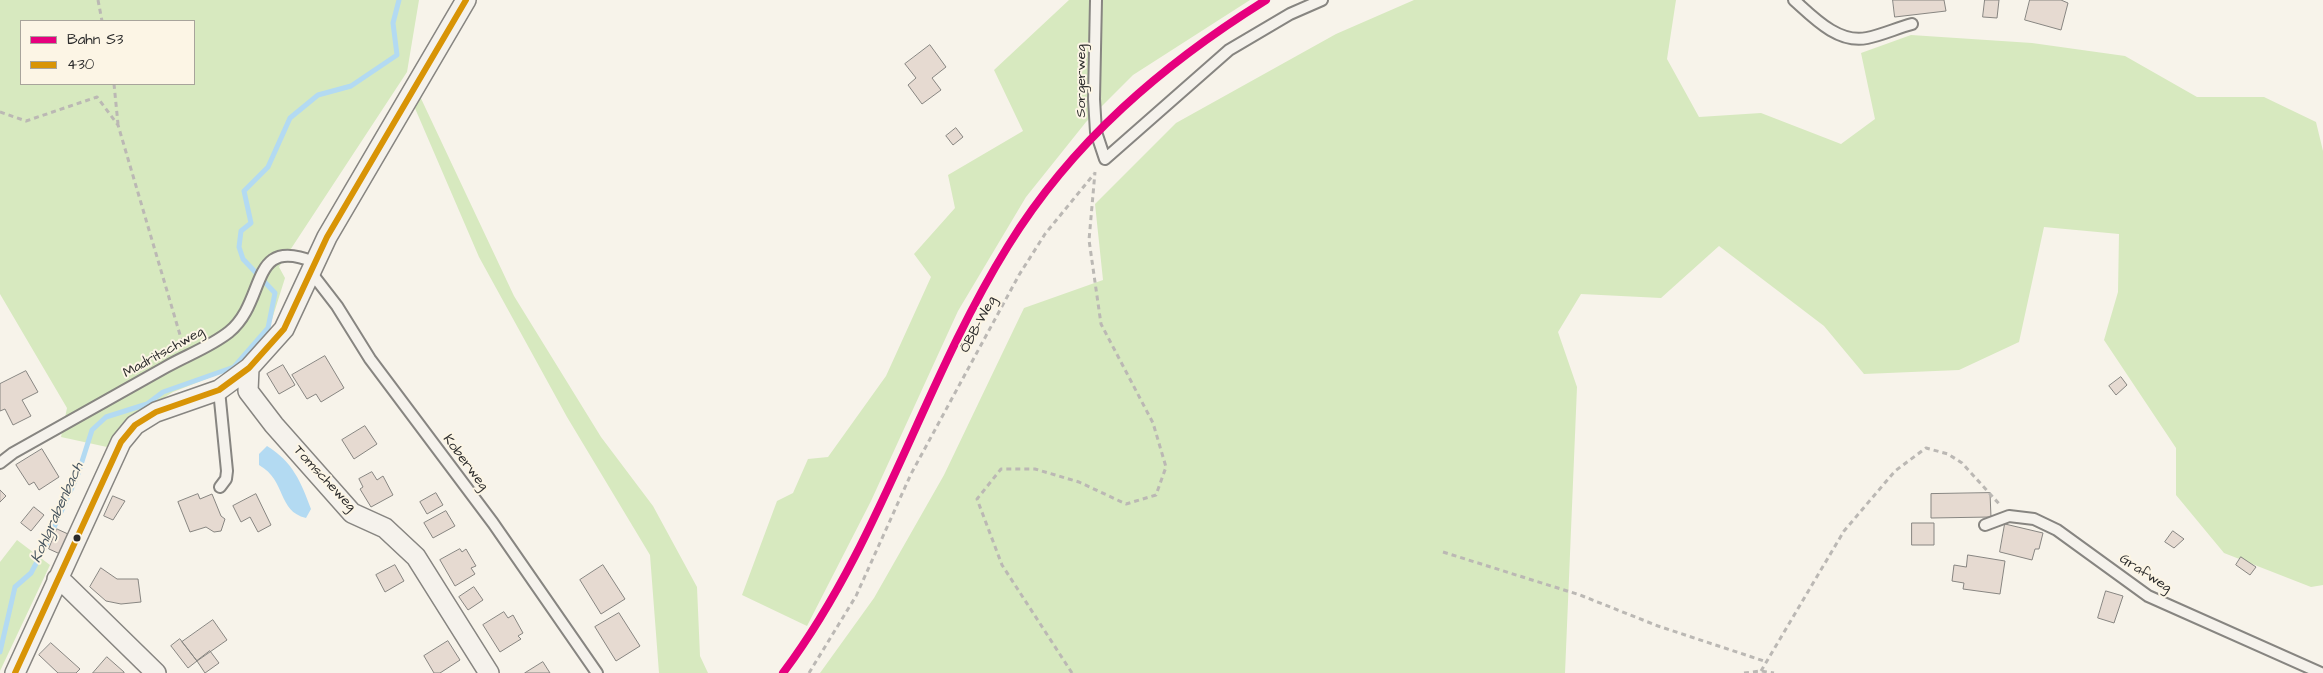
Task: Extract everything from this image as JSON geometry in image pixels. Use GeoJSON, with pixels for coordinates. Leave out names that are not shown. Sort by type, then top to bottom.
{"type":"FeatureCollection","features":[{"type":"Feature","properties":{"kind":"street"},"geometry":{"type":"LineString","coordinates":[[15,673],[121,442],[136,425],[156,412],[218,390],[249,368],[284,328],[312,266],[466,0]]}},
{"type":"Feature","properties":{"kind":"street","name":"Tomscheweg"},"geometry":{"type":"LineString","coordinates":[[249,368],[248,391],[274,425],[352,513],[385,528],[416,557],[489,673]]}},
{"type":"Feature","properties":{"kind":"street"},"geometry":{"type":"LineString","coordinates":[[57,579],[65,584],[156,673]]}},
{"type":"Feature","properties":{"kind":"lane","name":"Sorgerweg"},"geometry":{"type":"LineString","coordinates":[[1096,0],[1094,99],[1096,132],[1105,159]]}},
{"type":"Feature","properties":{"kind":"lane"},"geometry":{"type":"LineString","coordinates":[[1105,159],[1229,50],[1290,14],[1322,0]]}},
{"type":"Feature","properties":{"kind":"lane"},"geometry":{"type":"LineString","coordinates":[[1794,0],[1826,27],[1844,37],[1866,38],[1912,24]]}},
{"type":"Feature","properties":{"kind":"lane","name":"Madritschweg"},"geometry":{"type":"LineString","coordinates":[[0,463],[13,453],[188,355],[203,349],[230,331],[247,310],[269,261],[279,255],[298,255],[312,266]]}},
{"type":"Feature","properties":{"kind":"lane","name":"Koberweg"},"geometry":{"type":"LineString","coordinates":[[312,266],[370,359],[493,523],[597,673]]}},
{"type":"Feature","properties":{"kind":"lane"},"geometry":{"type":"LineString","coordinates":[[218,390],[227,471],[226,479],[220,487]]}},
{"type":"Feature","properties":{"kind":"lane","name":"Grafweg"},"geometry":{"type":"LineString","coordinates":[[1985,524],[2009,516],[2034,519],[2057,530],[2148,596],[2321,673]]}},
{"type":"Feature","properties":{"kind":"path"},"geometry":{"type":"LineString","coordinates":[[98,0],[102,20]]}},
{"type":"Feature","properties":{"kind":"path"},"geometry":{"type":"LineString","coordinates":[[114,85],[118,125],[161,273],[188,355]]}},
{"type":"Feature","properties":{"kind":"path"},"geometry":{"type":"LineString","coordinates":[[0,112],[26,121],[97,97],[118,125]]}},
{"type":"Feature","properties":{"kind":"path","name":"ÖBB-Weg"},"geometry":{"type":"LineString","coordinates":[[809,673],[856,596],[911,474],[1019,275],[1045,234],[1105,159]]}},
{"type":"Feature","properties":{"kind":"path"},"geometry":{"type":"LineString","coordinates":[[1072,673],[1002,565],[977,499],[1001,469],[1035,469],[1079,482],[1126,504],[1156,495],[1166,466],[1153,423],[1101,324],[1089,240],[1095,172]]}},
{"type":"Feature","properties":{"kind":"path"},"geometry":{"type":"LineString","coordinates":[[1761,671],[1844,531],[1895,471],[1926,448],[1948,454],[1962,463],[1992,493],[2009,516]]}},
{"type":"Feature","properties":{"kind":"path"},"geometry":{"type":"LineString","coordinates":[[1443,552],[1580,595],[1658,626],[1767,662]]}},
{"type":"Feature","properties":{"kind":"path"},"geometry":{"type":"LineString","coordinates":[[1744,673],[1761,671],[1774,673]]}},
{"type":"Feature","properties":{"kind":"green space"},"geometry":{"type":"Polygon","coordinates":[[[0,0],[419,0],[407,72],[279,267],[285,278],[268,332],[242,365],[173,392],[123,424],[107,447],[61,437],[67,408],[0,294],[0,0]]]}},
{"type":"Feature","properties":{"kind":"green space"},"geometry":{"type":"Polygon","coordinates":[[[1069,0],[1250,0],[1133,75],[1086,122],[1026,197],[958,311],[871,501],[807,626],[742,595],[777,501],[793,493],[808,459],[828,457],[886,376],[931,277],[914,254],[955,208],[948,175],[1023,131],[994,70],[1069,0]]]}},
{"type":"Feature","properties":{"kind":"green space"},"geometry":{"type":"Polygon","coordinates":[[[1414,0],[1676,0],[1667,59],[1699,117],[1761,113],[1841,144],[1875,119],[1861,53],[1911,35],[2032,43],[2125,56],[2197,97],[2264,97],[2316,122],[2323,151],[2323,585],[2311,587],[2224,553],[2176,495],[2176,448],[2104,340],[2118,292],[2119,234],[2044,227],[2019,342],[1959,370],[1864,374],[1824,326],[1719,246],[1661,298],[1581,294],[1558,332],[1577,387],[1565,673],[820,673],[874,598],[944,475],[1024,308],[1103,280],[1095,204],[1176,123],[1336,34],[1414,0]]]}},
{"type":"Feature","properties":{"kind":"green space"},"geometry":{"type":"Polygon","coordinates":[[[417,90],[514,296],[601,437],[653,506],[697,587],[700,656],[708,673],[659,673],[650,555],[567,417],[479,257],[411,99],[417,90]]]}},
{"type":"Feature","properties":{"kind":"green space"},"geometry":{"type":"Polygon","coordinates":[[[17,540],[50,565],[0,671],[0,562],[17,540]]]}},
{"type":"Feature","properties":{"kind":"water"},"geometry":{"type":"Polygon","coordinates":[[[267,446],[290,466],[300,481],[311,509],[306,518],[290,509],[274,479],[259,465],[259,454],[267,446]]]}},
{"type":"Feature","properties":{"kind":"building"},"geometry":{"type":"Polygon","coordinates":[[[1893,0],[1944,0],[1946,11],[1895,17],[1893,0]]]}},
{"type":"Feature","properties":{"kind":"building"},"geometry":{"type":"Polygon","coordinates":[[[1985,0],[1999,0],[1997,18],[1983,17],[1985,0]]]}},
{"type":"Feature","properties":{"kind":"building"},"geometry":{"type":"Polygon","coordinates":[[[2030,0],[2061,0],[2068,3],[2061,30],[2025,20],[2030,0]]]}},
{"type":"Feature","properties":{"kind":"building"},"geometry":{"type":"Polygon","coordinates":[[[930,45],[946,67],[932,78],[941,90],[922,104],[908,85],[916,78],[905,64],[930,45]]]}},
{"type":"Feature","properties":{"kind":"building"},"geometry":{"type":"Polygon","coordinates":[[[956,128],[963,137],[953,145],[946,136],[956,128]]]}},
{"type":"Feature","properties":{"kind":"building"},"geometry":{"type":"Polygon","coordinates":[[[325,356],[344,388],[321,402],[316,394],[307,399],[292,375],[325,356]]]}},
{"type":"Feature","properties":{"kind":"building"},"geometry":{"type":"Polygon","coordinates":[[[283,365],[295,385],[279,394],[267,374],[283,365]]]}},
{"type":"Feature","properties":{"kind":"building"},"geometry":{"type":"Polygon","coordinates":[[[26,371],[38,392],[22,400],[31,416],[13,425],[5,409],[0,411],[0,384],[26,371]]]}},
{"type":"Feature","properties":{"kind":"building"},"geometry":{"type":"Polygon","coordinates":[[[2121,377],[2127,385],[2116,395],[2109,386],[2121,377]]]}},
{"type":"Feature","properties":{"kind":"building"},"geometry":{"type":"Polygon","coordinates":[[[365,426],[377,444],[354,459],[342,440],[365,426]]]}},
{"type":"Feature","properties":{"kind":"building"},"geometry":{"type":"Polygon","coordinates":[[[42,449],[59,477],[39,490],[34,482],[29,485],[16,465],[42,449]]]}},
{"type":"Feature","properties":{"kind":"building"},"geometry":{"type":"Polygon","coordinates":[[[372,472],[377,480],[383,476],[393,495],[371,507],[360,489],[363,487],[359,479],[372,472]]]}},
{"type":"Feature","properties":{"kind":"building"},"geometry":{"type":"Polygon","coordinates":[[[0,490],[6,496],[0,502],[0,490]]]}},
{"type":"Feature","properties":{"kind":"building"},"geometry":{"type":"Polygon","coordinates":[[[436,493],[443,505],[427,514],[420,502],[436,493]]]}},
{"type":"Feature","properties":{"kind":"building"},"geometry":{"type":"Polygon","coordinates":[[[1990,493],[1991,517],[1931,518],[1931,494],[1990,493]]]}},
{"type":"Feature","properties":{"kind":"building"},"geometry":{"type":"Polygon","coordinates":[[[198,494],[200,499],[212,494],[221,516],[225,519],[221,531],[214,532],[206,527],[190,532],[178,502],[198,494]]]}},
{"type":"Feature","properties":{"kind":"building"},"geometry":{"type":"Polygon","coordinates":[[[256,494],[271,525],[258,532],[250,517],[241,522],[233,506],[256,494]]]}},
{"type":"Feature","properties":{"kind":"building"},"geometry":{"type":"Polygon","coordinates":[[[113,496],[125,501],[113,520],[104,516],[113,496]]]}},
{"type":"Feature","properties":{"kind":"building"},"geometry":{"type":"Polygon","coordinates":[[[34,507],[44,515],[31,531],[21,523],[34,507]]]}},
{"type":"Feature","properties":{"kind":"building"},"geometry":{"type":"Polygon","coordinates":[[[446,511],[455,526],[433,538],[424,523],[446,511]]]}},
{"type":"Feature","properties":{"kind":"building"},"geometry":{"type":"Polygon","coordinates":[[[1912,523],[1934,523],[1934,545],[1912,545],[1912,523]]]}},
{"type":"Feature","properties":{"kind":"building"},"geometry":{"type":"Polygon","coordinates":[[[2005,524],[2043,533],[2039,549],[2035,549],[2032,560],[2000,552],[2005,524]]]}},
{"type":"Feature","properties":{"kind":"building"},"geometry":{"type":"Polygon","coordinates":[[[57,529],[68,534],[60,554],[49,549],[57,529]]]}},
{"type":"Feature","properties":{"kind":"building"},"geometry":{"type":"Polygon","coordinates":[[[2173,531],[2184,539],[2174,548],[2165,542],[2173,531]]]}},
{"type":"Feature","properties":{"kind":"building"},"geometry":{"type":"Polygon","coordinates":[[[460,549],[462,552],[466,549],[476,566],[471,568],[475,574],[455,586],[440,560],[460,549]]]}},
{"type":"Feature","properties":{"kind":"building"},"geometry":{"type":"Polygon","coordinates":[[[1968,555],[2005,561],[2000,594],[1963,589],[1964,583],[1952,581],[1954,565],[1966,567],[1968,555]]]}},
{"type":"Feature","properties":{"kind":"building"},"geometry":{"type":"Polygon","coordinates":[[[2241,557],[2256,567],[2250,575],[2236,565],[2241,557]]]}},
{"type":"Feature","properties":{"kind":"building"},"geometry":{"type":"Polygon","coordinates":[[[395,565],[404,581],[385,592],[376,575],[395,565]]]}},
{"type":"Feature","properties":{"kind":"building"},"geometry":{"type":"Polygon","coordinates":[[[603,565],[625,599],[601,614],[580,580],[603,565]]]}},
{"type":"Feature","properties":{"kind":"building"},"geometry":{"type":"Polygon","coordinates":[[[101,568],[117,579],[138,579],[141,602],[121,604],[106,601],[90,587],[101,568]]]}},
{"type":"Feature","properties":{"kind":"building"},"geometry":{"type":"Polygon","coordinates":[[[474,587],[483,600],[468,610],[459,597],[474,587]]]}},
{"type":"Feature","properties":{"kind":"building"},"geometry":{"type":"Polygon","coordinates":[[[2106,591],[2123,596],[2114,623],[2098,618],[2106,591]]]}},
{"type":"Feature","properties":{"kind":"building"},"geometry":{"type":"Polygon","coordinates":[[[504,612],[508,618],[513,615],[523,633],[518,636],[521,639],[500,652],[483,625],[504,612]]]}},
{"type":"Feature","properties":{"kind":"building"},"geometry":{"type":"Polygon","coordinates":[[[619,613],[640,646],[616,661],[595,627],[619,613]]]}},
{"type":"Feature","properties":{"kind":"building"},"geometry":{"type":"Polygon","coordinates":[[[213,620],[227,640],[197,661],[182,642],[213,620]]]}},
{"type":"Feature","properties":{"kind":"building"},"geometry":{"type":"Polygon","coordinates":[[[180,639],[197,661],[188,668],[171,646],[180,639]]]}},
{"type":"Feature","properties":{"kind":"building"},"geometry":{"type":"Polygon","coordinates":[[[448,641],[460,660],[440,673],[434,673],[424,656],[448,641]]]}},
{"type":"Feature","properties":{"kind":"building"},"geometry":{"type":"Polygon","coordinates":[[[51,643],[80,669],[76,673],[58,673],[39,655],[51,643]]]}},
{"type":"Feature","properties":{"kind":"building"},"geometry":{"type":"Polygon","coordinates":[[[210,651],[219,663],[205,673],[197,661],[210,651]]]}},
{"type":"Feature","properties":{"kind":"building"},"geometry":{"type":"Polygon","coordinates":[[[107,657],[124,672],[124,673],[93,673],[107,657]]]}},
{"type":"Feature","properties":{"kind":"building"},"geometry":{"type":"Polygon","coordinates":[[[543,662],[550,673],[525,673],[543,662]]]}},
{"type":"Feature","properties":{"kind":"waterway","name":"Kohlgrabenbach"},"geometry":{"type":"LineString","coordinates":[[0,652],[15,587],[31,573],[47,543],[78,474],[92,430],[106,417],[147,404],[163,392],[234,367],[268,328],[275,293],[243,259],[239,247],[241,231],[251,223],[244,191],[268,167],[290,118],[318,95],[351,86],[397,55],[393,23],[399,0]]}},
{"type":"Feature","properties":{"kind":"rail line","name":"S3"},"geometry":{"type":"LineString","coordinates":[[783,673],[817,623],[847,571],[978,298],[1008,246],[1033,208],[1091,139],[1122,108],[1191,51],[1266,0]]}},
{"type":"Feature","properties":{"kind":"transit line","name":"430"},"geometry":{"type":"LineString","coordinates":[[15,673],[121,442],[135,425],[156,412],[219,390],[249,368],[284,329],[327,237],[466,0]]}}]}
